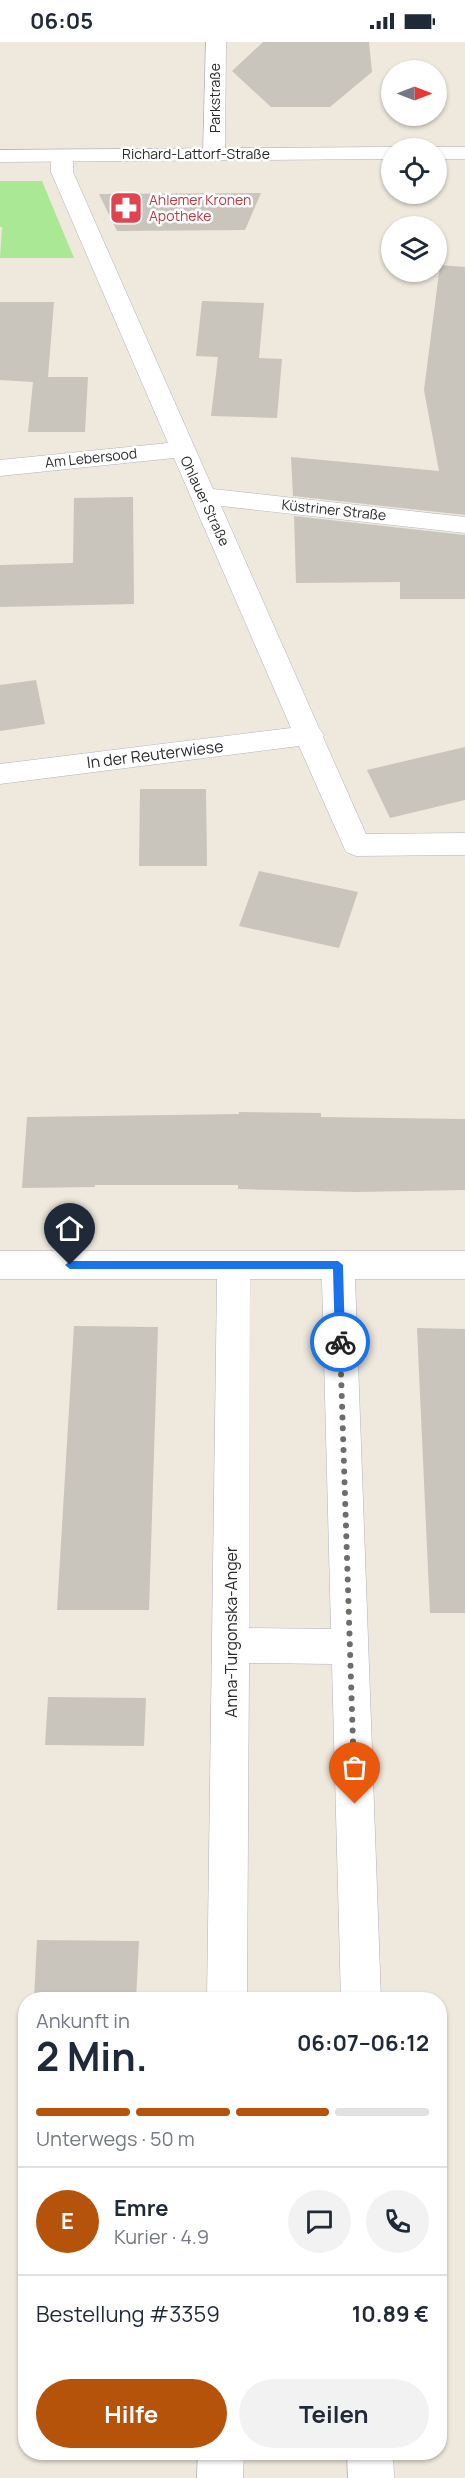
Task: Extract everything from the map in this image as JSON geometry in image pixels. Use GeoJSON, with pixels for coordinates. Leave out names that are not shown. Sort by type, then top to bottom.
{"type":"FeatureCollection","features":[{"type":"Feature","properties":{"kind":"street","name":"Parkstraße"},"geometry":{"type":"LineString","coordinates":[[214,154],[216,42]]}},
{"type":"Feature","properties":{"kind":"street","name":"Richard-Lattorf-Straße"},"geometry":{"type":"LineString","coordinates":[[0,156],[381,153]]}},
{"type":"Feature","properties":{"kind":"street"},"geometry":{"type":"LineString","coordinates":[[447,153],[465,153]]}},
{"type":"Feature","properties":{"kind":"street","name":"Ohlauer Straße"},"geometry":{"type":"LineString","coordinates":[[62,156],[62,172],[181,448],[310,735],[356,845],[465,844]]}},
{"type":"Feature","properties":{"kind":"street","name":"Am Lebersood"},"geometry":{"type":"LineString","coordinates":[[0,468],[181,448]]}},
{"type":"Feature","properties":{"kind":"street","name":"Küstriner Straße"},"geometry":{"type":"LineString","coordinates":[[204,496],[465,525]]}},
{"type":"Feature","properties":{"kind":"street","name":"In der Reuterwiese"},"geometry":{"type":"LineString","coordinates":[[0,774],[310,735]]}},
{"type":"Feature","properties":{"kind":"street"},"geometry":{"type":"LineString","coordinates":[[0,1265],[465,1265]]}},
{"type":"Feature","properties":{"kind":"street","name":"Anna-Turgonska-Anger"},"geometry":{"type":"LineString","coordinates":[[227,1992],[234,1265]]}},
{"type":"Feature","properties":{"kind":"street"},"geometry":{"type":"LineString","coordinates":[[338,1265],[362,1992]]}},
{"type":"Feature","properties":{"kind":"street"},"geometry":{"type":"LineString","coordinates":[[231,1645],[349,1647]]}},
{"type":"Feature","properties":{"kind":"street"},"geometry":{"type":"LineString","coordinates":[[220,2478],[221,2460]]}},
{"type":"Feature","properties":{"kind":"street"},"geometry":{"type":"LineString","coordinates":[[370,2460],[370,2478]]}},
{"type":"Feature","properties":{"kind":"green space"},"geometry":{"type":"Polygon","coordinates":[[[0,181],[42,181],[74,258],[0,258],[2,227],[0,227],[0,181]]]}},
{"type":"Feature","properties":{"kind":"building"},"geometry":{"type":"Polygon","coordinates":[[[263,42],[369,42],[372,72],[330,107],[271,107],[232,71],[263,42]]]}},
{"type":"Feature","properties":{"kind":"building"},"geometry":{"type":"Polygon","coordinates":[[[261,193],[245,230],[117,231],[99,194],[261,193]]]}},
{"type":"Feature","properties":{"kind":"building"},"geometry":{"type":"Polygon","coordinates":[[[447,266],[465,267],[465,515],[293,496],[291,457],[439,471],[424,390],[438,282],[447,282],[447,266]]]}},
{"type":"Feature","properties":{"kind":"building"},"geometry":{"type":"Polygon","coordinates":[[[202,301],[264,303],[259,358],[282,359],[277,418],[211,416],[218,357],[196,356],[202,301]]]}},
{"type":"Feature","properties":{"kind":"building"},"geometry":{"type":"Polygon","coordinates":[[[0,302],[54,302],[48,377],[88,377],[85,432],[28,432],[33,382],[0,380],[0,302]]]}},
{"type":"Feature","properties":{"kind":"building"},"geometry":{"type":"Polygon","coordinates":[[[133,497],[134,604],[0,607],[0,565],[73,563],[74,498],[133,497]]]}},
{"type":"Feature","properties":{"kind":"building"},"geometry":{"type":"Polygon","coordinates":[[[294,516],[465,535],[465,599],[400,599],[400,582],[296,583],[294,516]]]}},
{"type":"Feature","properties":{"kind":"building"},"geometry":{"type":"Polygon","coordinates":[[[36,680],[45,724],[0,731],[0,685],[36,680]]]}},
{"type":"Feature","properties":{"kind":"building"},"geometry":{"type":"Polygon","coordinates":[[[465,747],[465,800],[390,818],[367,770],[465,747]]]}},
{"type":"Feature","properties":{"kind":"building"},"geometry":{"type":"Polygon","coordinates":[[[140,789],[206,789],[207,866],[139,866],[140,789]]]}},
{"type":"Feature","properties":{"kind":"building"},"geometry":{"type":"Polygon","coordinates":[[[259,871],[358,892],[339,948],[239,926],[259,871]]]}},
{"type":"Feature","properties":{"kind":"building"},"geometry":{"type":"Polygon","coordinates":[[[239,1112],[321,1113],[321,1117],[465,1119],[465,1190],[356,1192],[238,1189],[238,1185],[95,1185],[95,1187],[22,1188],[27,1117],[239,1114],[239,1112]]]}},
{"type":"Feature","properties":{"kind":"building"},"geometry":{"type":"Polygon","coordinates":[[[74,1326],[158,1327],[149,1610],[57,1610],[74,1326]]]}},
{"type":"Feature","properties":{"kind":"building"},"geometry":{"type":"Polygon","coordinates":[[[417,1328],[465,1329],[465,1613],[430,1613],[417,1328]]]}},
{"type":"Feature","properties":{"kind":"building"},"geometry":{"type":"Polygon","coordinates":[[[48,1697],[146,1698],[144,1746],[45,1745],[48,1697]]]}},
{"type":"Feature","properties":{"kind":"building"},"geometry":{"type":"Polygon","coordinates":[[[37,1940],[139,1941],[136,1992],[34,1992],[37,1940]]]}},
{"type":"Feature","properties":{"kind":"way so far"},"geometry":{"type":"LineString","coordinates":[[340,1342],[355,1804]]}},
{"type":"Feature","properties":{"kind":"place","name":"Ahlemer Kronen Apotheke"},"geometry":{"type":"Point","coordinates":[126,208]}},
{"type":"Feature","properties":{"kind":"route"},"geometry":{"type":"LineString","coordinates":[[70,1265],[338,1265],[340,1342]]}}]}
